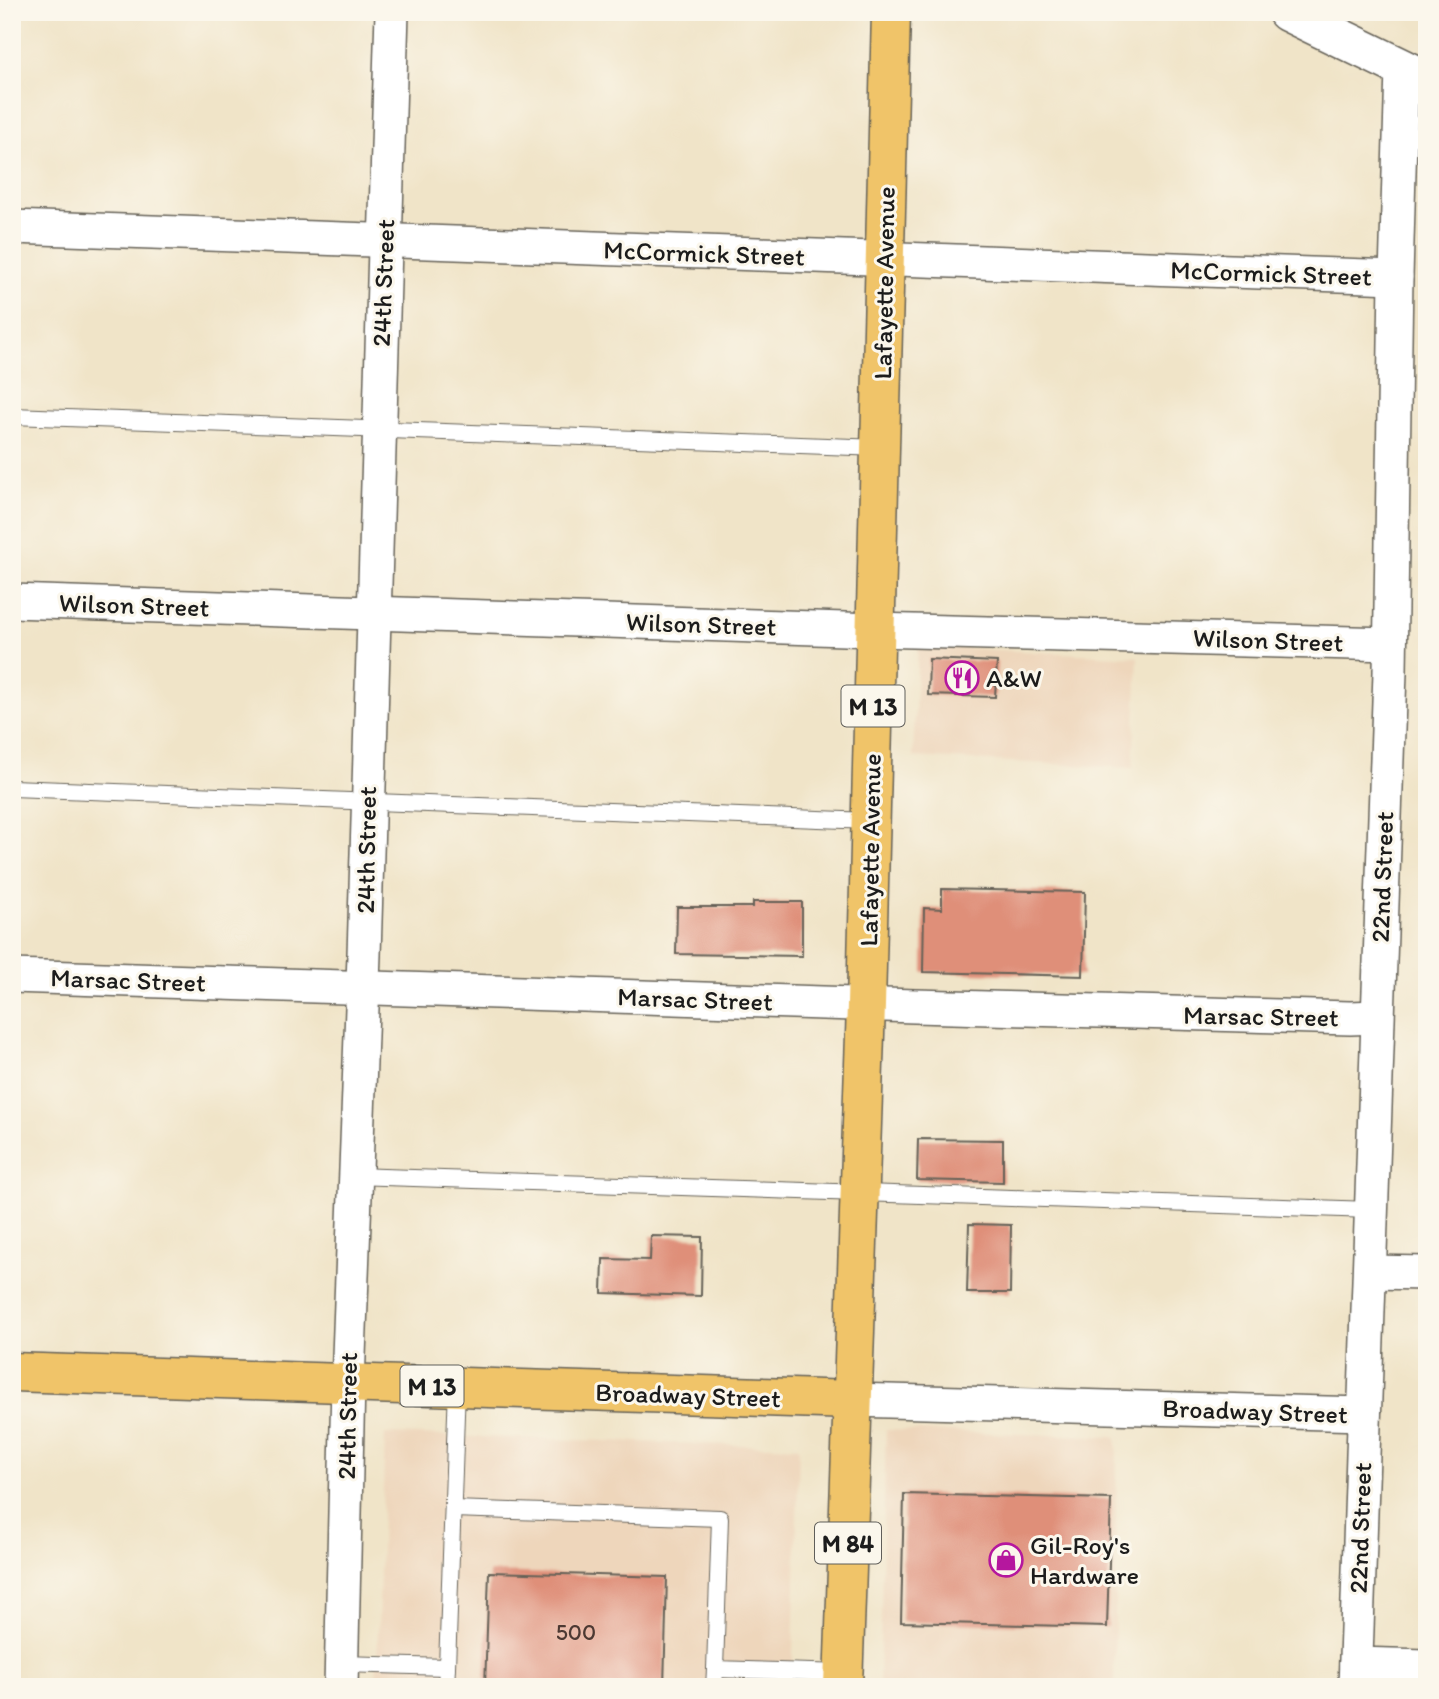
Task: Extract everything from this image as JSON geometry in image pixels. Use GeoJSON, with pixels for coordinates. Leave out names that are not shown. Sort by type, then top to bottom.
{"type":"FeatureCollection","features":[{"type":"Feature","properties":{"kind":"main road","name":"Lafayette Avenue"},"geometry":{"type":"LineString","coordinates":[[843,1680],[866,1005],[891,12]]}},
{"type":"Feature","properties":{"kind":"main road","name":"Broadway Street"},"geometry":{"type":"LineString","coordinates":[[12,1372],[852,1400]]}},
{"type":"Feature","properties":{"kind":"street","name":"24th Street"},"geometry":{"type":"LineString","coordinates":[[341,1675],[354,1176],[363,988],[392,12]]}},
{"type":"Feature","properties":{"kind":"street"},"geometry":{"type":"LineString","coordinates":[[1287,12],[1415,74]]}},
{"type":"Feature","properties":{"kind":"street","name":"22nd Street"},"geometry":{"type":"LineString","coordinates":[[1356,1675],[1390,644],[1396,277],[1415,74]]}},
{"type":"Feature","properties":{"kind":"street","name":"McCormick Street"},"geometry":{"type":"LineString","coordinates":[[12,227],[1396,277]]}},
{"type":"Feature","properties":{"kind":"street","name":"Wilson Street"},"geometry":{"type":"LineString","coordinates":[[12,601],[1390,644]]}},
{"type":"Feature","properties":{"kind":"street","name":"Marsac Street"},"geometry":{"type":"LineString","coordinates":[[12,976],[866,1005],[1377,1017]]}},
{"type":"Feature","properties":{"kind":"street"},"geometry":{"type":"LineString","coordinates":[[1370,1272],[1427,1273]]}},
{"type":"Feature","properties":{"kind":"street","name":"Broadway Street"},"geometry":{"type":"LineString","coordinates":[[852,1400],[1364,1414]]}},
{"type":"Feature","properties":{"kind":"street"},"geometry":{"type":"LineString","coordinates":[[1356,1675],[1427,1666]]}},
{"type":"Feature","properties":{"kind":"lane"},"geometry":{"type":"LineString","coordinates":[[12,416],[880,448]]}},
{"type":"Feature","properties":{"kind":"lane"},"geometry":{"type":"LineString","coordinates":[[12,788],[870,821]]}},
{"type":"Feature","properties":{"kind":"lane"},"geometry":{"type":"LineString","coordinates":[[354,1176],[859,1195],[1371,1210]]}},
{"type":"Feature","properties":{"kind":"lane"},"geometry":{"type":"LineString","coordinates":[[446,1687],[457,1387]]}},
{"type":"Feature","properties":{"kind":"lane"},"geometry":{"type":"LineString","coordinates":[[453,1509],[719,1518],[714,1687]]}},
{"type":"Feature","properties":{"kind":"lane"},"geometry":{"type":"LineString","coordinates":[[341,1675],[447,1667]]}},
{"type":"Feature","properties":{"kind":"lane"},"geometry":{"type":"LineString","coordinates":[[715,1669],[843,1680]]}},
{"type":"Feature","properties":{"kind":"shaded area"},"geometry":{"type":"Polygon","coordinates":[[[918,646],[1138,657],[1133,768],[913,757],[918,646]]]}},
{"type":"Feature","properties":{"kind":"shaded area"},"geometry":{"type":"Polygon","coordinates":[[[886,1430],[1117,1437],[1114,1687],[879,1687],[886,1430]]]}},
{"type":"Feature","properties":{"kind":"shaded area"},"geometry":{"type":"Polygon","coordinates":[[[385,1434],[799,1447],[792,1687],[376,1687],[385,1434]]]}},
{"type":"Feature","properties":{"kind":"building","name":"A&W"},"geometry":{"type":"Polygon","coordinates":[[[929,659],[997,662],[995,697],[928,695],[929,659]]]}},
{"type":"Feature","properties":{"kind":"building"},"geometry":{"type":"Polygon","coordinates":[[[942,889],[1085,892],[1083,976],[923,972],[924,908],[942,909],[942,889]]]}},
{"type":"Feature","properties":{"kind":"building"},"geometry":{"type":"Polygon","coordinates":[[[753,902],[802,902],[802,956],[676,954],[677,907],[753,907],[753,902]]]}},
{"type":"Feature","properties":{"kind":"building"},"geometry":{"type":"Polygon","coordinates":[[[918,1139],[1003,1140],[1003,1182],[917,1180],[918,1139]]]}},
{"type":"Feature","properties":{"kind":"building"},"geometry":{"type":"Polygon","coordinates":[[[969,1224],[1011,1225],[1010,1293],[967,1293],[969,1224]]]}},
{"type":"Feature","properties":{"kind":"building"},"geometry":{"type":"Polygon","coordinates":[[[651,1236],[702,1237],[701,1296],[602,1293],[603,1259],[650,1260],[651,1236]]]}},
{"type":"Feature","properties":{"kind":"building","name":"Gil-Roy's Hardware"},"geometry":{"type":"Polygon","coordinates":[[[904,1494],[1111,1499],[1107,1627],[901,1622],[904,1494]]]}},
{"type":"Feature","properties":{"kind":"building"},"geometry":{"type":"Polygon","coordinates":[[[489,1572],[667,1577],[664,1687],[485,1687],[489,1572]]]}},
{"type":"Feature","properties":{"kind":"place","name":"A&W"},"geometry":{"type":"Point","coordinates":[962,678]}},
{"type":"Feature","properties":{"kind":"place","name":"Gil-Roy's Hardware"},"geometry":{"type":"Point","coordinates":[1006,1560]}}]}
